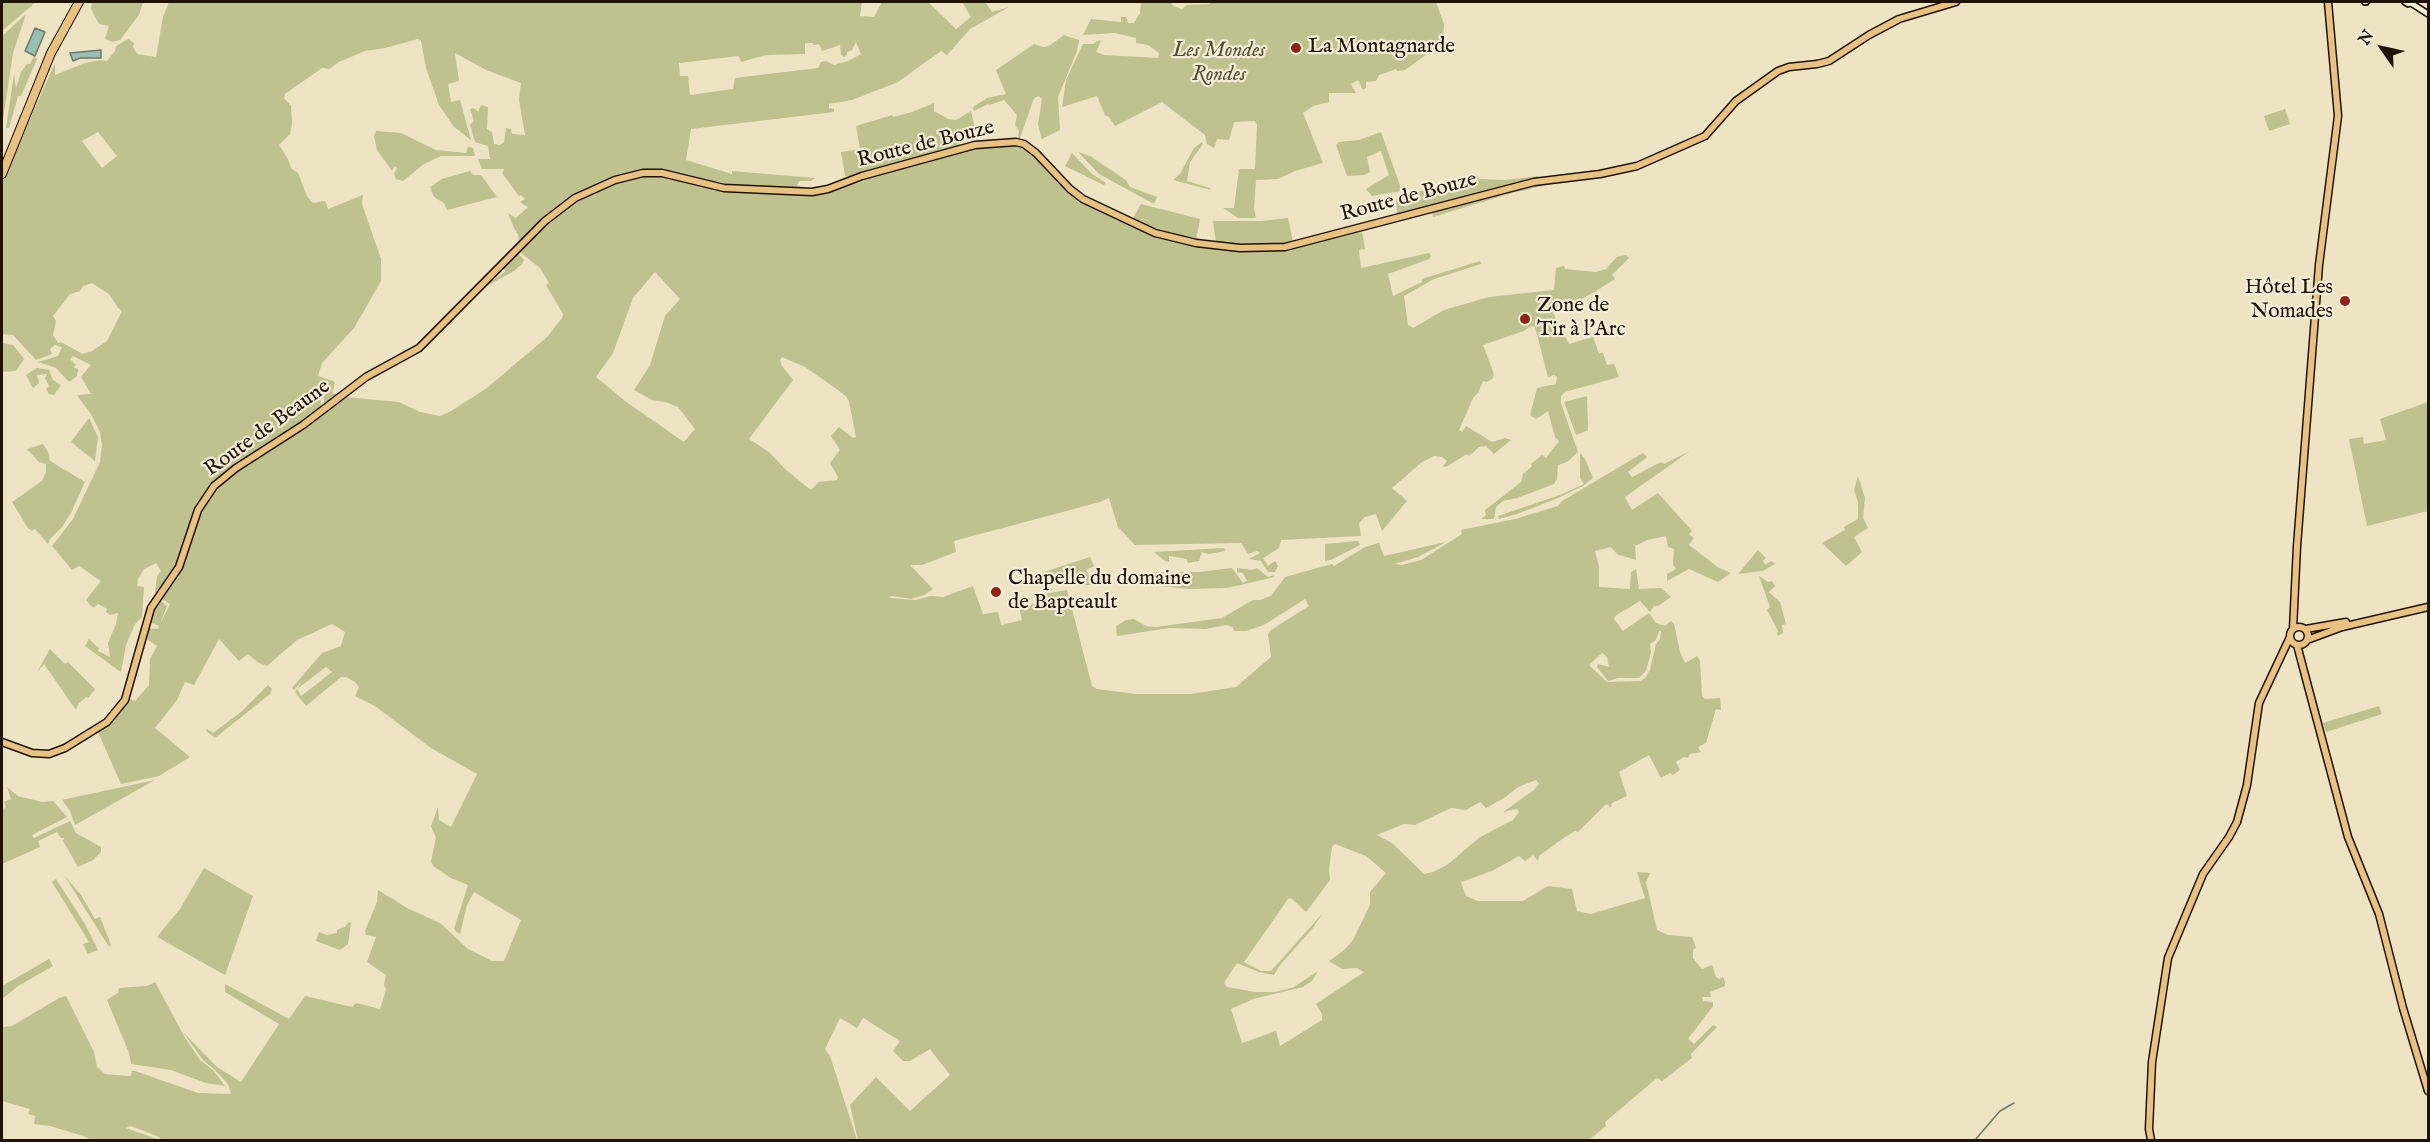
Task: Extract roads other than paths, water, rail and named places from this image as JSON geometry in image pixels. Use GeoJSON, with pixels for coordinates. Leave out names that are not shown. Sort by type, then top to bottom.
{"type":"FeatureCollection","features":[{"type":"Feature","properties":{"kind":"highway"},"geometry":{"type":"LineString","coordinates":[[2,162],[42,62],[74,2]]}},
{"type":"Feature","properties":{"kind":"highway"},"geometry":{"type":"LineString","coordinates":[[2,174],[48,58],[79,2]]}},
{"type":"Feature","properties":{"kind":"main road","name":"Route de Bouze"},"geometry":{"type":"LineString","coordinates":[[519,247],[545,221],[575,198],[602,185],[632,175],[662,174],[724,188],[812,192],[921,159],[975,145],[1005,141],[1019,142],[1028,147],[1070,189],[1088,202],[1155,233],[1196,243],[1240,248],[1285,247],[1534,182],[1600,174],[1637,166],[1706,136],[1736,101],[1778,71],[1789,67],[1829,61],[1899,19],[1956,2]]}},
{"type":"Feature","properties":{"kind":"main road"},"geometry":{"type":"LineString","coordinates":[[2151,1140],[2154,1039],[2170,951],[2203,874],[2237,822],[2247,785],[2258,707],[2293,629],[2319,265],[2338,116],[2328,2]]}},
{"type":"Feature","properties":{"kind":"main road"},"geometry":{"type":"LineString","coordinates":[[2409,2],[2428,14]]}},
{"type":"Feature","properties":{"kind":"main road","name":"Route de Beaune"},"geometry":{"type":"LineString","coordinates":[[2,742],[32,753],[49,754],[65,748],[107,723],[125,700],[147,615],[179,567],[187,548],[194,518],[210,491],[236,468],[303,425],[366,377],[419,348],[519,247]]}},
{"type":"Feature","properties":{"kind":"main road"},"geometry":{"type":"LineString","coordinates":[[2294,602],[2297,621],[2308,634],[2304,652],[2306,672]]}},
{"type":"Feature","properties":{"kind":"main road"},"geometry":{"type":"LineString","coordinates":[[2293,629],[2326,627],[2428,605]]}},
{"type":"Feature","properties":{"kind":"main road"},"geometry":{"type":"LineString","coordinates":[[2281,655],[2296,645],[2342,627],[2428,605]]}},
{"type":"Feature","properties":{"kind":"main road"},"geometry":{"type":"LineString","coordinates":[[2290,637],[2296,645],[2306,672],[2348,837],[2379,914],[2403,1008],[2428,1091]]}},
{"type":"Feature","properties":{"kind":"water"},"geometry":{"type":"Polygon","coordinates":[[[35,28],[45,32],[35,56],[25,51],[35,28]]]}},
{"type":"Feature","properties":{"kind":"water"},"geometry":{"type":"Polygon","coordinates":[[[101,50],[101,58],[80,58],[73,61],[70,53],[101,50]]]}},
{"type":"Feature","properties":{"kind":"waterway"},"geometry":{"type":"LineString","coordinates":[[1975,1140],[2000,1111],[2014,1103]]}},
{"type":"Feature","properties":{"kind":"place","name":"La Montagnarde"},"geometry":{"type":"Point","coordinates":[1296,48]}},
{"type":"Feature","properties":{"kind":"place","name":"Hôtel Les Nomades"},"geometry":{"type":"Point","coordinates":[2345,301]}},
{"type":"Feature","properties":{"kind":"place","name":"Zone de Tir à l'Arc"},"geometry":{"type":"Point","coordinates":[1525,319]}},
{"type":"Feature","properties":{"kind":"place","name":"Chapelle du domaine de Bapteault"},"geometry":{"type":"Point","coordinates":[996,592]}},
{"type":"Feature","properties":{"kind":"park label","name":"Les Mondes Rondes"},"geometry":{"type":"Point","coordinates":[1219,64]}}]}
